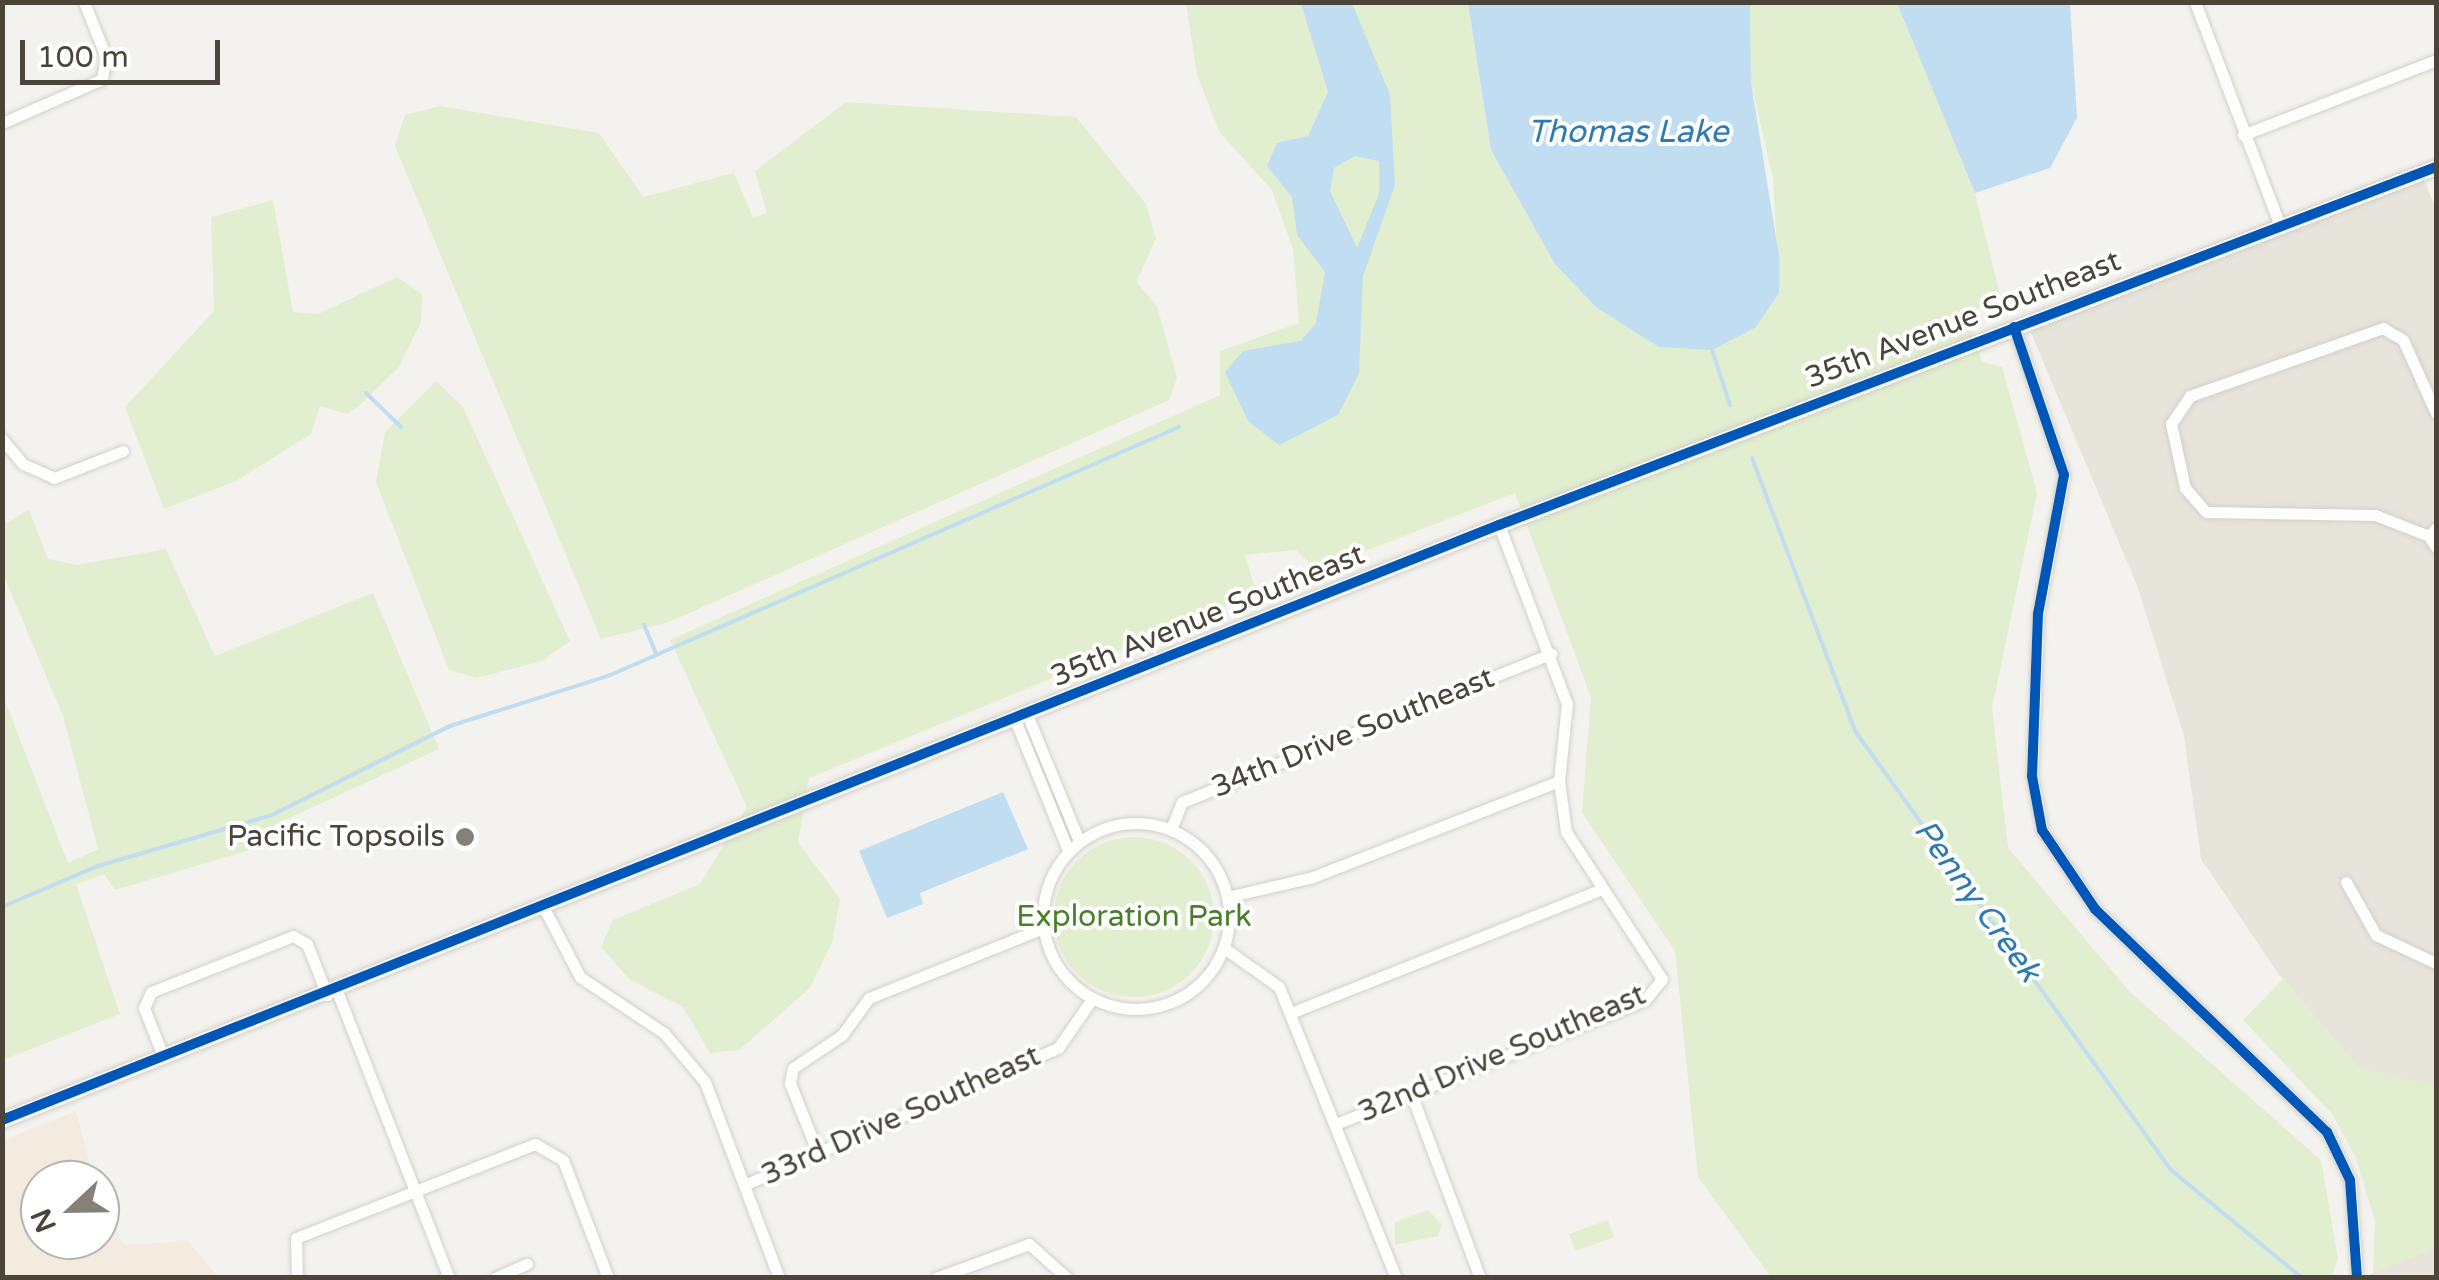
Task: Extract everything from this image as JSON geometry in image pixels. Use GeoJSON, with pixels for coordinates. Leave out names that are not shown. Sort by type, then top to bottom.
{"type":"FeatureCollection","features":[{"type":"Feature","properties":{"kind":"street"},"geometry":{"type":"LineString","coordinates":[[2,123],[85,91],[106,68],[84,2]]}},
{"type":"Feature","properties":{"kind":"street"},"geometry":{"type":"LineString","coordinates":[[2196,2],[2280,226]]}},
{"type":"Feature","properties":{"kind":"street"},"geometry":{"type":"LineString","coordinates":[[2243,135],[2436,60]]}},
{"type":"Feature","properties":{"kind":"street","name":"35th Avenue Southeast"},"geometry":{"type":"LineString","coordinates":[[2,1120],[545,910],[1499,525],[2436,167]]}},
{"type":"Feature","properties":{"kind":"street"},"geometry":{"type":"LineString","coordinates":[[2014,327],[2064,476],[2038,614],[2032,776],[2042,830],[2095,909],[2327,1132],[2350,1180],[2357,1278]]}},
{"type":"Feature","properties":{"kind":"street"},"geometry":{"type":"LineString","coordinates":[[2434,537],[2375,514],[2206,512],[2171,448],[2172,424],[2190,396],[2383,328],[2403,340],[2436,413]]}},
{"type":"Feature","properties":{"kind":"street"},"geometry":{"type":"LineString","coordinates":[[2,439],[23,464],[54,478],[123,451]]}},
{"type":"Feature","properties":{"kind":"street"},"geometry":{"type":"LineString","coordinates":[[1293,1012],[1597,891],[1566,832],[1558,781],[1567,704],[1499,525]]}},
{"type":"Feature","properties":{"kind":"street","name":"34th Drive Southeast"},"geometry":{"type":"LineString","coordinates":[[1171,828],[1182,802],[1551,654]]}},
{"type":"Feature","properties":{"kind":"street"},"geometry":{"type":"LineString","coordinates":[[1022,719],[1079,841]]}},
{"type":"Feature","properties":{"kind":"street"},"geometry":{"type":"LineString","coordinates":[[1022,719],[1068,850]]}},
{"type":"Feature","properties":{"kind":"street"},"geometry":{"type":"LineString","coordinates":[[1228,897],[1313,877],[1558,781]]}},
{"type":"Feature","properties":{"kind":"street"},"geometry":{"type":"LineString","coordinates":[[1139,822],[1171,828],[1202,849],[1228,897],[1224,948],[1193,990],[1170,1003],[1144,1009],[1092,999],[1068,981],[1043,928],[1046,886],[1068,850],[1079,841],[1139,822]]}},
{"type":"Feature","properties":{"kind":"street"},"geometry":{"type":"LineString","coordinates":[[2346,882],[2376,935],[2436,963]]}},
{"type":"Feature","properties":{"kind":"street","name":"32nd Drive Southeast"},"geometry":{"type":"LineString","coordinates":[[1336,1124],[1645,1000],[1662,979],[1597,891]]}},
{"type":"Feature","properties":{"kind":"street"},"geometry":{"type":"LineString","coordinates":[[545,910],[580,978],[688,1054],[779,1278]]}},
{"type":"Feature","properties":{"kind":"street"},"geometry":{"type":"LineString","coordinates":[[819,1156],[790,1083],[794,1068],[842,1034],[869,998],[1043,928]]}},
{"type":"Feature","properties":{"kind":"street"},"geometry":{"type":"LineString","coordinates":[[163,1056],[144,1008],[151,992],[293,936],[306,944],[332,993],[449,1278]]}},
{"type":"Feature","properties":{"kind":"street"},"geometry":{"type":"LineString","coordinates":[[1224,948],[1256,962],[1293,1012],[1396,1278]]}},
{"type":"Feature","properties":{"kind":"street","name":"33rd Drive Southeast"},"geometry":{"type":"LineString","coordinates":[[744,1185],[819,1156],[893,1114],[1058,1048],[1092,999]]}},
{"type":"Feature","properties":{"kind":"street"},"geometry":{"type":"LineString","coordinates":[[1412,1096],[1480,1278]]}},
{"type":"Feature","properties":{"kind":"street"},"geometry":{"type":"LineString","coordinates":[[297,1278],[296,1238],[416,1190],[551,1146],[608,1278]]}},
{"type":"Feature","properties":{"kind":"street"},"geometry":{"type":"LineString","coordinates":[[936,1278],[1029,1244],[1067,1278]]}},
{"type":"Feature","properties":{"kind":"street"},"geometry":{"type":"LineString","coordinates":[[494,1278],[527,1264]]}},
{"type":"Feature","properties":{"kind":"shaded area"},"geometry":{"type":"Polygon","coordinates":[[[2421,173],[2436,209],[2436,1085],[2418,1088],[2358,1067],[2277,972],[2201,859],[2184,736],[2138,588],[2027,323],[2421,173]]]}},
{"type":"Feature","properties":{"kind":"shaded area"},"geometry":{"type":"Polygon","coordinates":[[[76,1111],[89,1160],[20,1160],[20,1260],[120,1260],[120,1239],[123,1245],[188,1241],[218,1277],[3,1277],[3,1140],[76,1111]]]}},
{"type":"Feature","properties":{"kind":"shaded area"},"geometry":{"type":"Polygon","coordinates":[[[2436,1247],[2436,1277],[2363,1278],[2373,1273],[2436,1247]]]}},
{"type":"Feature","properties":{"kind":"green space"},"geometry":{"type":"Polygon","coordinates":[[[1186,3],[1468,3],[1491,150],[1779,293],[1773,178],[1751,83],[1750,3],[1897,3],[1975,193],[2000,295],[1966,316],[1982,362],[2002,367],[2037,493],[1992,708],[2008,848],[2129,991],[2321,1160],[2338,1259],[2331,1278],[1771,1277],[1698,1177],[1675,951],[1582,812],[1591,697],[1515,493],[1316,570],[1296,550],[1245,555],[1257,594],[809,778],[798,842],[840,899],[832,943],[810,988],[739,1050],[710,1053],[683,1007],[630,980],[601,947],[613,920],[700,884],[747,807],[670,640],[1220,395],[1220,351],[1299,323],[1293,249],[1272,190],[1220,133],[1197,75],[1186,3]]]}},
{"type":"Feature","properties":{"kind":"green space"},"geometry":{"type":"Polygon","coordinates":[[[846,102],[1076,117],[1146,204],[1156,239],[1136,282],[1157,306],[1177,378],[1169,400],[669,622],[601,639],[395,146],[405,115],[440,106],[599,133],[643,197],[734,173],[753,218],[767,213],[755,171],[846,102]]]}},
{"type":"Feature","properties":{"kind":"green space"},"geometry":{"type":"Polygon","coordinates":[[[273,200],[293,312],[318,314],[397,277],[422,294],[421,322],[399,367],[361,404],[346,414],[320,406],[311,434],[236,481],[164,509],[125,407],[214,311],[211,217],[273,200]]]}},
{"type":"Feature","properties":{"kind":"green space"},"geometry":{"type":"Polygon","coordinates":[[[436,381],[463,407],[570,641],[542,661],[477,678],[449,670],[376,482],[385,432],[436,381]]]}},
{"type":"Feature","properties":{"kind":"green space"},"geometry":{"type":"Polygon","coordinates":[[[29,510],[48,559],[77,565],[166,549],[215,656],[373,593],[439,749],[272,826],[269,844],[115,890],[104,874],[76,884],[120,1014],[3,1060],[3,696],[68,863],[98,849],[63,716],[3,574],[3,525],[29,510]]]}},
{"type":"Feature","properties":{"kind":"green space","name":"Exploration Park"},"geometry":{"type":"Polygon","coordinates":[[[1134,837],[1165,843],[1191,860],[1208,886],[1214,917],[1208,948],[1191,974],[1165,991],[1134,997],[1103,991],[1077,974],[1060,948],[1054,917],[1060,886],[1077,860],[1103,843],[1134,837]]]}},
{"type":"Feature","properties":{"kind":"green space"},"geometry":{"type":"Polygon","coordinates":[[[2283,979],[2358,1067],[2436,1085],[2436,1247],[2373,1273],[2375,1221],[2355,1156],[2332,1114],[2243,1020],[2283,979]]]}},
{"type":"Feature","properties":{"kind":"green space"},"geometry":{"type":"Polygon","coordinates":[[[1428,1210],[1442,1225],[1438,1236],[1395,1245],[1395,1222],[1428,1210]]]}},
{"type":"Feature","properties":{"kind":"green space"},"geometry":{"type":"Polygon","coordinates":[[[1608,1220],[1614,1237],[1576,1251],[1569,1234],[1608,1220]]]}},
{"type":"Feature","properties":{"kind":"water"},"geometry":{"type":"Polygon","coordinates":[[[1301,3],[1352,3],[1390,95],[1395,185],[1363,276],[1359,373],[1338,415],[1279,445],[1248,421],[1225,372],[1243,351],[1301,341],[1316,323],[1325,272],[1297,235],[1292,197],[1267,166],[1277,143],[1308,136],[1328,92],[1301,3]],[[1355,156],[1334,168],[1330,191],[1357,248],[1379,194],[1379,161],[1355,156]]]}},
{"type":"Feature","properties":{"kind":"water","name":"Thomas Lake"},"geometry":{"type":"Polygon","coordinates":[[[1468,3],[1750,3],[1751,83],[1779,256],[1779,293],[1756,327],[1712,350],[1659,347],[1596,307],[1555,264],[1491,150],[1468,3]]]}},
{"type":"Feature","properties":{"kind":"water"},"geometry":{"type":"Polygon","coordinates":[[[1897,3],[2070,3],[2077,118],[2050,168],[1975,193],[1897,3]]]}},
{"type":"Feature","properties":{"kind":"water"},"geometry":{"type":"Polygon","coordinates":[[[1003,792],[1028,849],[920,893],[923,904],[887,918],[859,851],[1003,792]]]}},
{"type":"Feature","properties":{"kind":"waterway","name":"Penny Creek"},"geometry":{"type":"LineString","coordinates":[[1712,350],[1730,405]]}},
{"type":"Feature","properties":{"kind":"waterway"},"geometry":{"type":"LineString","coordinates":[[366,393],[401,427]]}},
{"type":"Feature","properties":{"kind":"waterway"},"geometry":{"type":"LineString","coordinates":[[2,907],[98,866],[272,815],[450,726],[608,676],[1179,427]]}},
{"type":"Feature","properties":{"kind":"waterway","name":"Penny Creek"},"geometry":{"type":"LineString","coordinates":[[1752,458],[1855,731],[2171,1170],[2302,1278]]}},
{"type":"Feature","properties":{"kind":"waterway"},"geometry":{"type":"LineString","coordinates":[[644,625],[656,653]]}},
{"type":"Feature","properties":{"kind":"cycle path"},"geometry":{"type":"LineString","coordinates":[[2,1120],[1499,525],[2436,167]]}},
{"type":"Feature","properties":{"kind":"cycle path"},"geometry":{"type":"LineString","coordinates":[[2014,327],[2064,475],[2038,614],[2032,776],[2042,830],[2095,909],[2327,1132],[2350,1180],[2357,1278]]}},
{"type":"Feature","properties":{"kind":"place","name":"Pacific Topsoils"},"geometry":{"type":"Point","coordinates":[465,837]}}]}
